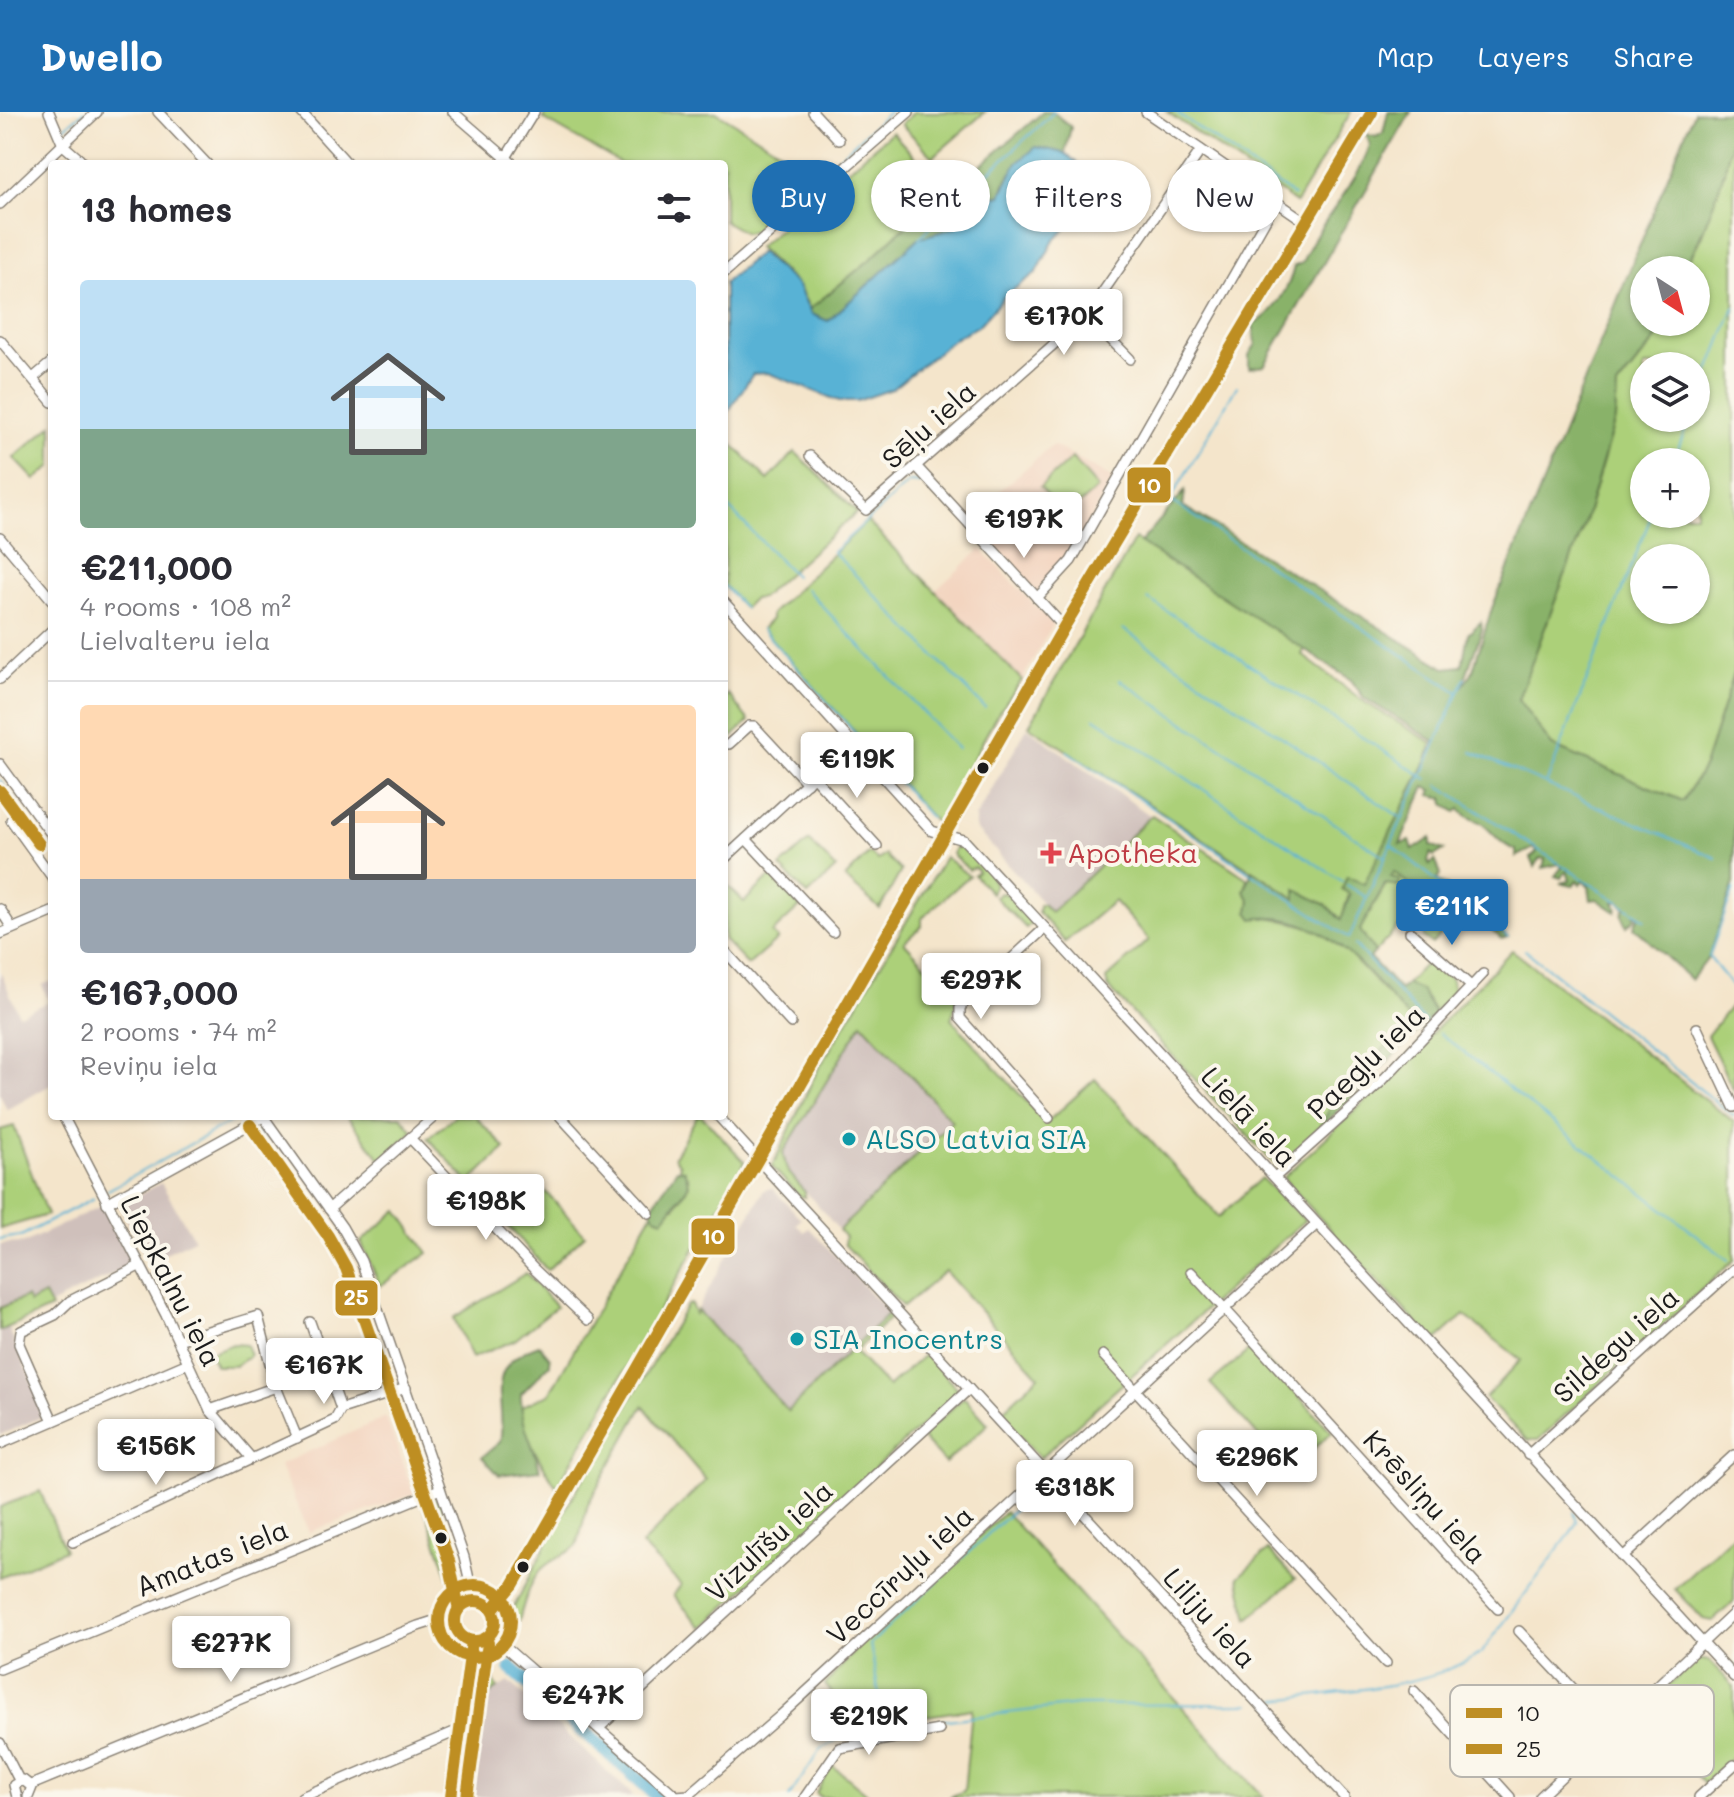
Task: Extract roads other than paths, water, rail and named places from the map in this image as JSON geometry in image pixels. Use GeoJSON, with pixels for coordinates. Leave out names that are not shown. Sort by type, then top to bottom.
{"type":"FeatureCollection","features":[{"type":"Feature","properties":{"kind":"main road"},"geometry":{"type":"LineString","coordinates":[[492,1610],[513,1585],[1064,627],[1372,112]]}},
{"type":"Feature","properties":{"kind":"main road"},"geometry":{"type":"LineString","coordinates":[[474,1601],[492,1610],[495,1622],[490,1634],[472,1641],[457,1632],[454,1620],[459,1608],[474,1601]]}},
{"type":"Feature","properties":{"kind":"main road"},"geometry":{"type":"LineString","coordinates":[[451,1797],[472,1641]]}},
{"type":"Feature","properties":{"kind":"street"},"geometry":{"type":"LineString","coordinates":[[49,112],[63,145],[80,160]]}},
{"type":"Feature","properties":{"kind":"street"},"geometry":{"type":"LineString","coordinates":[[0,204],[97,112]]}},
{"type":"Feature","properties":{"kind":"street"},"geometry":{"type":"LineString","coordinates":[[158,112],[203,160]]}},
{"type":"Feature","properties":{"kind":"street"},"geometry":{"type":"LineString","coordinates":[[301,112],[344,160]]}},
{"type":"Feature","properties":{"kind":"street"},"geometry":{"type":"LineString","coordinates":[[453,112],[505,160]]}},
{"type":"Feature","properties":{"kind":"street"},"geometry":{"type":"LineString","coordinates":[[508,160],[534,112]]}},
{"type":"Feature","properties":{"kind":"street"},"geometry":{"type":"LineString","coordinates":[[813,112],[839,140]]}},
{"type":"Feature","properties":{"kind":"street"},"geometry":{"type":"LineString","coordinates":[[728,270],[909,112]]}},
{"type":"Feature","properties":{"kind":"street"},"geometry":{"type":"LineString","coordinates":[[1146,112],[1215,160]]}},
{"type":"Feature","properties":{"kind":"street","name":"Sēļu iela"},"geometry":{"type":"LineString","coordinates":[[810,456],[866,510],[1087,315],[1201,150]]}},
{"type":"Feature","properties":{"kind":"street"},"geometry":{"type":"LineString","coordinates":[[1283,208],[1306,222]]}},
{"type":"Feature","properties":{"kind":"street"},"geometry":{"type":"LineString","coordinates":[[1037,598],[1071,561],[1258,232]]}},
{"type":"Feature","properties":{"kind":"street"},"geometry":{"type":"LineString","coordinates":[[1087,315],[1130,359]]}},
{"type":"Feature","properties":{"kind":"street"},"geometry":{"type":"LineString","coordinates":[[0,340],[48,397]]}},
{"type":"Feature","properties":{"kind":"street"},"geometry":{"type":"LineString","coordinates":[[33,378],[48,365]]}},
{"type":"Feature","properties":{"kind":"street"},"geometry":{"type":"LineString","coordinates":[[916,466],[1064,627]]}},
{"type":"Feature","properties":{"kind":"street"},"geometry":{"type":"LineString","coordinates":[[0,538],[48,595]]}},
{"type":"Feature","properties":{"kind":"street","name":"Lielā iela"},"geometry":{"type":"LineString","coordinates":[[728,606],[932,831],[964,840],[1734,1677]]}},
{"type":"Feature","properties":{"kind":"street"},"geometry":{"type":"LineString","coordinates":[[0,679],[48,634]]}},
{"type":"Feature","properties":{"kind":"street"},"geometry":{"type":"LineString","coordinates":[[729,744],[749,726],[754,726],[877,846]]}},
{"type":"Feature","properties":{"kind":"street"},"geometry":{"type":"LineString","coordinates":[[728,855],[852,741]]}},
{"type":"Feature","properties":{"kind":"street"},"geometry":{"type":"LineString","coordinates":[[0,764],[48,830]]}},
{"type":"Feature","properties":{"kind":"street"},"geometry":{"type":"LineString","coordinates":[[11,820],[48,871]]}},
{"type":"Feature","properties":{"kind":"street"},"geometry":{"type":"LineString","coordinates":[[746,839],[833,932]]}},
{"type":"Feature","properties":{"kind":"street"},"geometry":{"type":"LineString","coordinates":[[0,909],[12,928]]}},
{"type":"Feature","properties":{"kind":"street"},"geometry":{"type":"LineString","coordinates":[[0,934],[48,914]]}},
{"type":"Feature","properties":{"kind":"street"},"geometry":{"type":"LineString","coordinates":[[1045,928],[964,1003],[960,1018],[1049,1118]]}},
{"type":"Feature","properties":{"kind":"street"},"geometry":{"type":"LineString","coordinates":[[1410,932],[1472,987]]}},
{"type":"Feature","properties":{"kind":"street"},"geometry":{"type":"LineString","coordinates":[[728,954],[791,1023]]}},
{"type":"Feature","properties":{"kind":"street","name":"Paegļu iela"},"geometry":{"type":"LineString","coordinates":[[1275,1177],[1381,1082],[1483,974]]}},
{"type":"Feature","properties":{"kind":"street"},"geometry":{"type":"LineString","coordinates":[[1697,1028],[1734,1107]]}},
{"type":"Feature","properties":{"kind":"street","name":"Liepkalnu iela"},"geometry":{"type":"LineString","coordinates":[[65,1120],[178,1340],[210,1410],[251,1458]]}},
{"type":"Feature","properties":{"kind":"street"},"geometry":{"type":"LineString","coordinates":[[107,1203],[256,1120]]}},
{"type":"Feature","properties":{"kind":"street"},"geometry":{"type":"LineString","coordinates":[[266,1120],[329,1209],[361,1261],[464,1557],[474,1601]]}},
{"type":"Feature","properties":{"kind":"street"},"geometry":{"type":"LineString","coordinates":[[329,1209],[430,1120]]}},
{"type":"Feature","properties":{"kind":"street"},"geometry":{"type":"LineString","coordinates":[[564,1120],[649,1213]]}},
{"type":"Feature","properties":{"kind":"street","name":"Liliju iela"},"geometry":{"type":"LineString","coordinates":[[722,1120],[1344,1797]]}},
{"type":"Feature","properties":{"kind":"street"},"geometry":{"type":"LineString","coordinates":[[410,1138],[534,1269],[588,1320]]}},
{"type":"Feature","properties":{"kind":"street","name":"Veccīruļu iela"},"geometry":{"type":"LineString","coordinates":[[689,1795],[780,1716],[1317,1224]]}},
{"type":"Feature","properties":{"kind":"street"},"geometry":{"type":"LineString","coordinates":[[53,1421],[19,1344],[21,1331],[139,1266]]}},
{"type":"Feature","properties":{"kind":"street","name":"Sildegu iela"},"geometry":{"type":"LineString","coordinates":[[1528,1455],[1734,1269]]}},
{"type":"Feature","properties":{"kind":"street","name":"Krēsliņu iela"},"geometry":{"type":"LineString","coordinates":[[1191,1272],[1498,1609]]}},
{"type":"Feature","properties":{"kind":"street"},"geometry":{"type":"LineString","coordinates":[[178,1340],[258,1316],[276,1387],[297,1438]]}},
{"type":"Feature","properties":{"kind":"street"},"geometry":{"type":"LineString","coordinates":[[310,1322],[341,1409]]}},
{"type":"Feature","properties":{"kind":"street"},"geometry":{"type":"LineString","coordinates":[[1103,1355],[1386,1663]]}},
{"type":"Feature","properties":{"kind":"street"},"geometry":{"type":"LineString","coordinates":[[0,1444],[188,1363]]}},
{"type":"Feature","properties":{"kind":"street"},"geometry":{"type":"LineString","coordinates":[[210,1410],[276,1387]]}},
{"type":"Feature","properties":{"kind":"street"},"geometry":{"type":"LineString","coordinates":[[73,1542],[335,1420],[341,1409],[406,1388]]}},
{"type":"Feature","properties":{"kind":"street","name":"Vizulīšu iela"},"geometry":{"type":"LineString","coordinates":[[599,1728],[969,1389]]}},
{"type":"Feature","properties":{"kind":"street"},"geometry":{"type":"LineString","coordinates":[[1623,1557],[1734,1455]]}},
{"type":"Feature","properties":{"kind":"street","name":"Amatas iela"},"geometry":{"type":"LineString","coordinates":[[0,1669],[440,1489]]}},
{"type":"Feature","properties":{"kind":"street"},"geometry":{"type":"LineString","coordinates":[[1658,1685],[1734,1613]]}},
{"type":"Feature","properties":{"kind":"street"},"geometry":{"type":"LineString","coordinates":[[0,1743],[19,1780],[31,1785],[418,1626],[443,1618],[454,1620]]}},
{"type":"Feature","properties":{"kind":"street"},"geometry":{"type":"LineString","coordinates":[[1519,1631],[1570,1685]]}},
{"type":"Feature","properties":{"kind":"street"},"geometry":{"type":"LineString","coordinates":[[490,1634],[676,1796],[689,1795]]}},
{"type":"Feature","properties":{"kind":"street"},"geometry":{"type":"LineString","coordinates":[[1414,1691],[1450,1731]]}},
{"type":"Feature","properties":{"kind":"street"},"geometry":{"type":"LineString","coordinates":[[302,1797],[459,1730]]}},
{"type":"Feature","properties":{"kind":"street"},"geometry":{"type":"LineString","coordinates":[[805,1797],[839,1748],[939,1730]]}},
{"type":"Feature","properties":{"kind":"street"},"geometry":{"type":"LineString","coordinates":[[1699,1797],[1734,1765]]}},
{"type":"Feature","properties":{"kind":"street"},"geometry":{"type":"LineString","coordinates":[[1492,1777],[1510,1797]]}},
{"type":"Feature","properties":{"kind":"street"},"geometry":{"type":"LineString","coordinates":[[1540,1797],[1561,1777]]}},
{"type":"Feature","properties":{"kind":"street"},"geometry":{"type":"LineString","coordinates":[[14,1796],[14,1785],[19,1780]]}},
{"type":"Feature","properties":{"kind":"street"},"geometry":{"type":"LineString","coordinates":[[28,1797],[31,1785]]}},
{"type":"Feature","properties":{"kind":"water"},"geometry":{"type":"Polygon","coordinates":[[[1036,147],[1065,153],[1073,160],[1021,160],[1036,147]]]}},
{"type":"Feature","properties":{"kind":"water"},"geometry":{"type":"Polygon","coordinates":[[[1006,185],[1006,232],[1062,232],[1053,242],[1037,272],[1005,296],[978,326],[955,338],[892,389],[857,401],[839,401],[768,373],[753,374],[728,412],[728,280],[760,252],[798,286],[811,314],[828,321],[919,238],[940,232],[990,232],[990,197],[1001,195],[1006,185]]]}},
{"type":"Feature","properties":{"kind":"waterway"},"geometry":{"type":"LineString","coordinates":[[64,128],[83,112]]}},
{"type":"Feature","properties":{"kind":"waterway"},"geometry":{"type":"LineString","coordinates":[[728,257],[889,112]]}},
{"type":"Feature","properties":{"kind":"waterway"},"geometry":{"type":"LineString","coordinates":[[919,238],[1054,112]]}},
{"type":"Feature","properties":{"kind":"waterway"},"geometry":{"type":"LineString","coordinates":[[1176,112],[1294,196]]}},
{"type":"Feature","properties":{"kind":"waterway"},"geometry":{"type":"LineString","coordinates":[[1710,368],[1734,307]]}},
{"type":"Feature","properties":{"kind":"waterway"},"geometry":{"type":"LineString","coordinates":[[1237,386],[1172,497],[1173,502],[1458,692]]}},
{"type":"Feature","properties":{"kind":"waterway"},"geometry":{"type":"LineString","coordinates":[[1678,448],[1685,432]]}},
{"type":"Feature","properties":{"kind":"waterway"},"geometry":{"type":"LineString","coordinates":[[922,483],[909,482],[833,552],[985,708]]}},
{"type":"Feature","properties":{"kind":"waterway"},"geometry":{"type":"LineString","coordinates":[[728,507],[795,576]]}},
{"type":"Feature","properties":{"kind":"waterway"},"geometry":{"type":"LineString","coordinates":[[1546,784],[1647,528]]}},
{"type":"Feature","properties":{"kind":"waterway"},"geometry":{"type":"LineString","coordinates":[[806,589],[958,749]]}},
{"type":"Feature","properties":{"kind":"waterway"},"geometry":{"type":"LineString","coordinates":[[728,590],[744,608]]}},
{"type":"Feature","properties":{"kind":"waterway"},"geometry":{"type":"LineString","coordinates":[[1148,599],[1427,779]]}},
{"type":"Feature","properties":{"kind":"waterway"},"geometry":{"type":"LineString","coordinates":[[762,629],[931,818]]}},
{"type":"Feature","properties":{"kind":"waterway"},"geometry":{"type":"LineString","coordinates":[[1123,629],[1400,817]]}},
{"type":"Feature","properties":{"kind":"waterway"},"geometry":{"type":"LineString","coordinates":[[1067,751],[1349,938],[1465,678]]}},
{"type":"Feature","properties":{"kind":"waterway"},"geometry":{"type":"LineString","coordinates":[[1120,680],[1385,857]]}},
{"type":"Feature","properties":{"kind":"waterway"},"geometry":{"type":"LineString","coordinates":[[1095,718],[1342,881]]}},
{"type":"Feature","properties":{"kind":"waterway"},"geometry":{"type":"LineString","coordinates":[[1472,752],[1716,858]]}},
{"type":"Feature","properties":{"kind":"waterway"},"geometry":{"type":"LineString","coordinates":[[0,780],[48,846]]}},
{"type":"Feature","properties":{"kind":"waterway"},"geometry":{"type":"LineString","coordinates":[[1438,785],[1645,919]]}},
{"type":"Feature","properties":{"kind":"waterway"},"geometry":{"type":"LineString","coordinates":[[1390,844],[1508,937]]}},
{"type":"Feature","properties":{"kind":"waterway"},"geometry":{"type":"LineString","coordinates":[[1347,885],[1366,897]]}},
{"type":"Feature","properties":{"kind":"waterway"},"geometry":{"type":"LineString","coordinates":[[1734,889],[1709,957],[1734,988]]}},
{"type":"Feature","properties":{"kind":"waterway"},"geometry":{"type":"LineString","coordinates":[[1355,945],[1425,1022]]}},
{"type":"Feature","properties":{"kind":"waterway"},"geometry":{"type":"LineString","coordinates":[[1525,950],[1734,1116]]}},
{"type":"Feature","properties":{"kind":"waterway"},"geometry":{"type":"LineString","coordinates":[[1439,1033],[1728,1260]]}},
{"type":"Feature","properties":{"kind":"waterway"},"geometry":{"type":"LineString","coordinates":[[108,1190],[234,1120]]}},
{"type":"Feature","properties":{"kind":"waterway"},"geometry":{"type":"LineString","coordinates":[[256,1131],[338,1245],[390,1387]]}},
{"type":"Feature","properties":{"kind":"waterway"},"geometry":{"type":"LineString","coordinates":[[0,1239],[21,1236],[94,1198]]}},
{"type":"Feature","properties":{"kind":"waterway"},"geometry":{"type":"LineString","coordinates":[[395,1399],[427,1489]]}},
{"type":"Feature","properties":{"kind":"waterway"},"geometry":{"type":"LineString","coordinates":[[885,1728],[870,1644],[1044,1482]]}},
{"type":"Feature","properties":{"kind":"waterway"},"geometry":{"type":"LineString","coordinates":[[431,1499],[456,1568]]}},
{"type":"Feature","properties":{"kind":"waterway"},"geometry":{"type":"LineString","coordinates":[[1277,1700],[1411,1681],[1461,1664],[1482,1652],[1569,1535],[1577,1522],[1574,1512]]}},
{"type":"Feature","properties":{"kind":"waterway"},"geometry":{"type":"LineString","coordinates":[[511,1668],[659,1797]]}},
{"type":"Feature","properties":{"kind":"waterway"},"geometry":{"type":"LineString","coordinates":[[789,1797],[821,1749],[841,1737],[938,1721],[1078,1705],[1250,1704]]}},
{"type":"Feature","properties":{"kind":"place","name":"Apotheka"},"geometry":{"type":"Point","coordinates":[1051,853]}},
{"type":"Feature","properties":{"kind":"place","name":"ALSO Latvia SIA"},"geometry":{"type":"Point","coordinates":[849,1139]}},
{"type":"Feature","properties":{"kind":"place","name":"SIA Inocentrs"},"geometry":{"type":"Point","coordinates":[797,1339]}}]}
